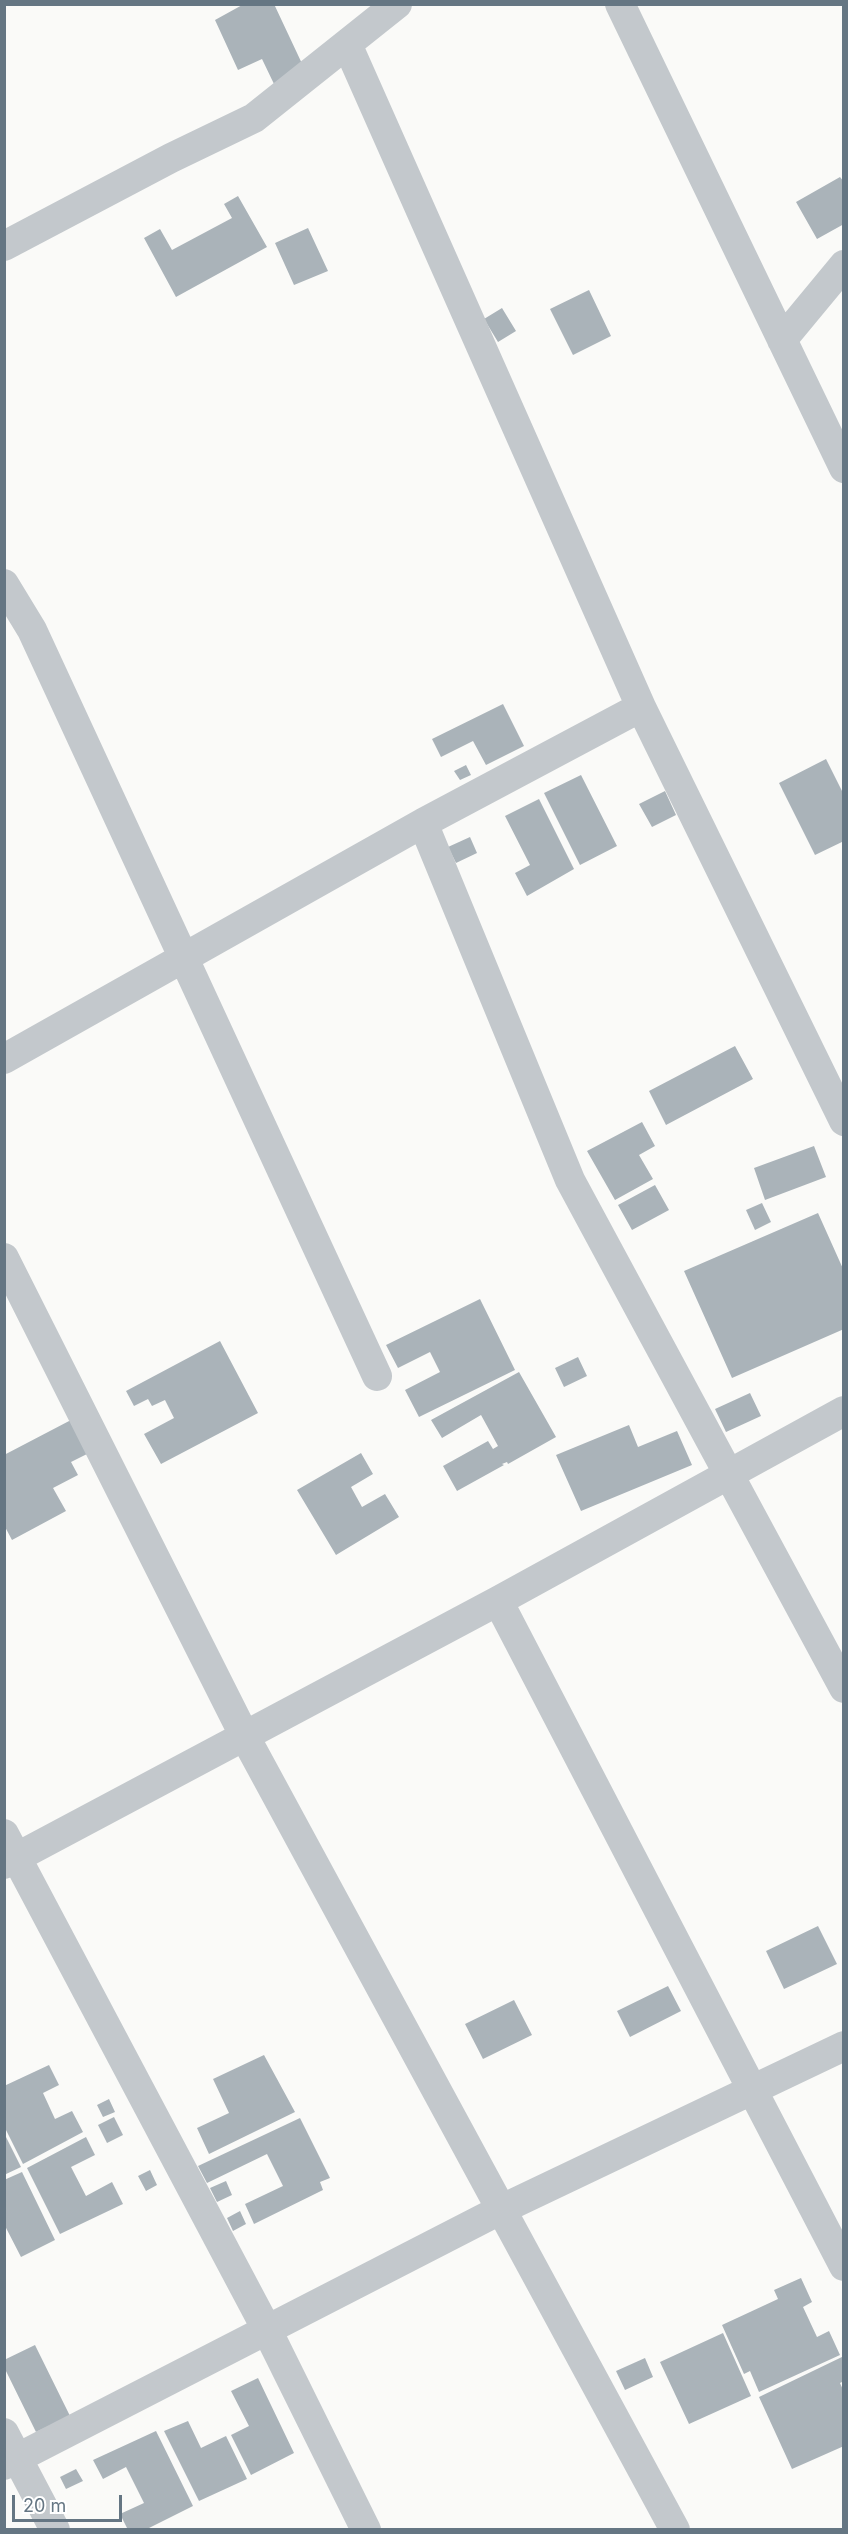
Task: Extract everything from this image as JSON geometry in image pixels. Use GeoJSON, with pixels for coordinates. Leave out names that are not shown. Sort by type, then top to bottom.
{"type":"FeatureCollection","features":[{"type":"Feature","properties":{"kind":"street"},"geometry":{"type":"LineString","coordinates":[[4,246],[171,158],[254,118],[397,4]]}},
{"type":"Feature","properties":{"kind":"street"},"geometry":{"type":"LineString","coordinates":[[620,4],[843,468]]}},
{"type":"Feature","properties":{"kind":"street"},"geometry":{"type":"LineString","coordinates":[[347,44],[641,707],[843,1120]]}},
{"type":"Feature","properties":{"kind":"street"},"geometry":{"type":"LineString","coordinates":[[782,340],[843,265]]}},
{"type":"Feature","properties":{"kind":"street"},"geometry":{"type":"LineString","coordinates":[[4,584],[32,630],[377,1376]]}},
{"type":"Feature","properties":{"kind":"street"},"geometry":{"type":"LineString","coordinates":[[4,1059],[423,823],[641,707]]}},
{"type":"Feature","properties":{"kind":"street"},"geometry":{"type":"LineString","coordinates":[[423,823],[570,1180],[843,1688]]}},
{"type":"Feature","properties":{"kind":"street"},"geometry":{"type":"LineString","coordinates":[[4,1258],[244,1735],[675,2529]]}},
{"type":"Feature","properties":{"kind":"street"},"geometry":{"type":"LineString","coordinates":[[366,2529],[266,2328],[9,1852],[244,1735],[498,1601],[843,1411]]}},
{"type":"Feature","properties":{"kind":"street"},"geometry":{"type":"LineString","coordinates":[[498,1601],[843,2266]]}},
{"type":"Feature","properties":{"kind":"street"},"geometry":{"type":"LineString","coordinates":[[55,2529],[9,2452],[266,2328],[502,2209],[843,2046]]}},
{"type":"Feature","properties":{"kind":"building"},"geometry":{"type":"Polygon","coordinates":[[[244,4],[274,4],[305,70],[274,84],[262,59],[238,70],[215,20],[244,4]]]}},
{"type":"Feature","properties":{"kind":"building"},"geometry":{"type":"Polygon","coordinates":[[[840,177],[844,182],[844,224],[817,239],[796,202],[840,177]]]}},
{"type":"Feature","properties":{"kind":"building"},"geometry":{"type":"Polygon","coordinates":[[[238,196],[267,247],[176,297],[144,238],[160,229],[172,250],[232,218],[224,204],[238,196]]]}},
{"type":"Feature","properties":{"kind":"building"},"geometry":{"type":"Polygon","coordinates":[[[308,228],[328,271],[294,285],[275,243],[308,228]]]}},
{"type":"Feature","properties":{"kind":"building"},"geometry":{"type":"Polygon","coordinates":[[[589,290],[611,336],[573,355],[550,309],[589,290]]]}},
{"type":"Feature","properties":{"kind":"building"},"geometry":{"type":"Polygon","coordinates":[[[502,308],[516,331],[498,342],[484,319],[502,308]]]}},
{"type":"Feature","properties":{"kind":"building"},"geometry":{"type":"Polygon","coordinates":[[[503,704],[524,746],[486,765],[473,741],[441,757],[432,739],[503,704]]]}},
{"type":"Feature","properties":{"kind":"building"},"geometry":{"type":"Polygon","coordinates":[[[826,759],[844,795],[844,841],[815,855],[779,783],[826,759]]]}},
{"type":"Feature","properties":{"kind":"building"},"geometry":{"type":"Polygon","coordinates":[[[466,765],[471,775],[460,780],[454,771],[466,765]]]}},
{"type":"Feature","properties":{"kind":"building"},"geometry":{"type":"Polygon","coordinates":[[[581,775],[617,846],[580,865],[544,793],[581,775]]]}},
{"type":"Feature","properties":{"kind":"building"},"geometry":{"type":"Polygon","coordinates":[[[665,791],[676,815],[652,827],[639,804],[665,791]]]}},
{"type":"Feature","properties":{"kind":"building"},"geometry":{"type":"Polygon","coordinates":[[[539,799],[574,869],[527,896],[515,873],[530,865],[505,816],[539,799]]]}},
{"type":"Feature","properties":{"kind":"building"},"geometry":{"type":"Polygon","coordinates":[[[470,837],[477,853],[456,863],[448,847],[470,837]]]}},
{"type":"Feature","properties":{"kind":"building"},"geometry":{"type":"Polygon","coordinates":[[[735,1046],[753,1079],[666,1125],[649,1091],[735,1046]]]}},
{"type":"Feature","properties":{"kind":"building"},"geometry":{"type":"Polygon","coordinates":[[[642,1122],[655,1146],[639,1155],[653,1179],[615,1200],[587,1151],[642,1122]]]}},
{"type":"Feature","properties":{"kind":"building"},"geometry":{"type":"Polygon","coordinates":[[[814,1146],[826,1177],[765,1200],[754,1168],[814,1146]]]}},
{"type":"Feature","properties":{"kind":"building"},"geometry":{"type":"Polygon","coordinates":[[[655,1185],[669,1210],[632,1230],[618,1205],[655,1185]]]}},
{"type":"Feature","properties":{"kind":"building"},"geometry":{"type":"Polygon","coordinates":[[[762,1203],[771,1222],[755,1230],[746,1210],[762,1203]]]}},
{"type":"Feature","properties":{"kind":"building"},"geometry":{"type":"Polygon","coordinates":[[[818,1213],[844,1271],[844,1329],[732,1378],[684,1271],[818,1213]]]}},
{"type":"Feature","properties":{"kind":"building"},"geometry":{"type":"Polygon","coordinates":[[[480,1299],[515,1370],[419,1417],[405,1390],[440,1372],[430,1352],[398,1368],[386,1345],[480,1299]]]}},
{"type":"Feature","properties":{"kind":"building"},"geometry":{"type":"Polygon","coordinates":[[[220,1341],[258,1413],[161,1464],[144,1434],[174,1418],[165,1400],[152,1406],[148,1399],[134,1406],[126,1391],[220,1341]]]}},
{"type":"Feature","properties":{"kind":"building"},"geometry":{"type":"Polygon","coordinates":[[[578,1357],[587,1376],[564,1387],[555,1368],[578,1357]]]}},
{"type":"Feature","properties":{"kind":"building"},"geometry":{"type":"Polygon","coordinates":[[[519,1372],[556,1437],[508,1464],[507,1462],[502,1464],[504,1465],[457,1491],[443,1466],[488,1441],[493,1449],[498,1446],[481,1415],[442,1438],[431,1420],[519,1372]]]}},
{"type":"Feature","properties":{"kind":"building"},"geometry":{"type":"Polygon","coordinates":[[[750,1393],[761,1416],[726,1432],[715,1409],[750,1393]]]}},
{"type":"Feature","properties":{"kind":"building"},"geometry":{"type":"Polygon","coordinates":[[[71,1420],[89,1453],[71,1462],[78,1475],[53,1488],[66,1511],[12,1540],[4,1525],[4,1455],[71,1420]]]}},
{"type":"Feature","properties":{"kind":"building"},"geometry":{"type":"Polygon","coordinates":[[[629,1425],[638,1447],[677,1431],[692,1465],[581,1511],[556,1455],[629,1425]]]}},
{"type":"Feature","properties":{"kind":"building"},"geometry":{"type":"Polygon","coordinates":[[[361,1453],[373,1474],[351,1487],[362,1507],[385,1494],[399,1517],[336,1555],[297,1490],[361,1453]]]}},
{"type":"Feature","properties":{"kind":"building"},"geometry":{"type":"Polygon","coordinates":[[[818,1926],[837,1964],[784,1989],[766,1951],[818,1926]]]}},
{"type":"Feature","properties":{"kind":"building"},"geometry":{"type":"Polygon","coordinates":[[[668,1986],[681,2011],[630,2037],[617,2011],[668,1986]]]}},
{"type":"Feature","properties":{"kind":"building"},"geometry":{"type":"Polygon","coordinates":[[[514,2000],[532,2035],[483,2059],[465,2024],[514,2000]]]}},
{"type":"Feature","properties":{"kind":"building"},"geometry":{"type":"Polygon","coordinates":[[[264,2055],[295,2112],[209,2154],[197,2128],[229,2113],[213,2079],[264,2055]]]}},
{"type":"Feature","properties":{"kind":"building"},"geometry":{"type":"Polygon","coordinates":[[[49,2065],[59,2085],[43,2093],[55,2119],[72,2111],[83,2132],[23,2164],[4,2126],[4,2086],[49,2065]]]}},
{"type":"Feature","properties":{"kind":"building"},"geometry":{"type":"Polygon","coordinates":[[[109,2099],[115,2112],[103,2117],[97,2105],[109,2099]]]}},
{"type":"Feature","properties":{"kind":"building"},"geometry":{"type":"Polygon","coordinates":[[[114,2117],[123,2135],[107,2143],[98,2125],[114,2117]]]}},
{"type":"Feature","properties":{"kind":"building"},"geometry":{"type":"Polygon","coordinates":[[[300,2118],[330,2178],[320,2182],[323,2190],[254,2224],[245,2204],[283,2186],[267,2154],[207,2183],[198,2166],[300,2118]]]}},
{"type":"Feature","properties":{"kind":"building"},"geometry":{"type":"Polygon","coordinates":[[[4,2133],[21,2167],[4,2175],[4,2133]]]}},
{"type":"Feature","properties":{"kind":"building"},"geometry":{"type":"Polygon","coordinates":[[[86,2137],[95,2155],[71,2167],[86,2196],[112,2182],[123,2204],[60,2234],[27,2168],[86,2137]]]}},
{"type":"Feature","properties":{"kind":"building"},"geometry":{"type":"Polygon","coordinates":[[[150,2170],[157,2185],[146,2191],[138,2176],[150,2170]]]}},
{"type":"Feature","properties":{"kind":"building"},"geometry":{"type":"Polygon","coordinates":[[[22,2172],[55,2240],[21,2257],[4,2224],[4,2180],[22,2172]]]}},
{"type":"Feature","properties":{"kind":"building"},"geometry":{"type":"Polygon","coordinates":[[[226,2181],[232,2195],[217,2202],[210,2188],[226,2181]]]}},
{"type":"Feature","properties":{"kind":"building"},"geometry":{"type":"Polygon","coordinates":[[[240,2211],[246,2224],[233,2231],[227,2218],[240,2211]]]}},
{"type":"Feature","properties":{"kind":"building"},"geometry":{"type":"Polygon","coordinates":[[[801,2278],[812,2302],[803,2307],[817,2337],[829,2331],[840,2355],[759,2392],[750,2371],[744,2374],[722,2325],[778,2299],[774,2290],[801,2278]]]}},
{"type":"Feature","properties":{"kind":"building"},"geometry":{"type":"Polygon","coordinates":[[[723,2333],[751,2396],[689,2424],[660,2362],[723,2333]]]}},
{"type":"Feature","properties":{"kind":"building"},"geometry":{"type":"Polygon","coordinates":[[[35,2345],[70,2416],[36,2432],[4,2367],[4,2360],[35,2345]]]}},
{"type":"Feature","properties":{"kind":"building"},"geometry":{"type":"Polygon","coordinates":[[[844,2356],[844,2381],[840,2383],[844,2392],[844,2446],[792,2469],[759,2397],[844,2356]]]}},
{"type":"Feature","properties":{"kind":"building"},"geometry":{"type":"Polygon","coordinates":[[[645,2358],[653,2377],[625,2390],[616,2371],[645,2358]]]}},
{"type":"Feature","properties":{"kind":"building"},"geometry":{"type":"Polygon","coordinates":[[[258,2378],[294,2453],[251,2475],[231,2435],[249,2426],[231,2391],[258,2378]]]}},
{"type":"Feature","properties":{"kind":"building"},"geometry":{"type":"Polygon","coordinates":[[[188,2421],[201,2448],[226,2436],[247,2479],[199,2501],[164,2431],[188,2421]]]}},
{"type":"Feature","properties":{"kind":"building"},"geometry":{"type":"Polygon","coordinates":[[[156,2431],[193,2506],[145,2530],[128,2530],[120,2514],[144,2503],[126,2467],[103,2479],[93,2460],[156,2431]]]}},
{"type":"Feature","properties":{"kind":"building"},"geometry":{"type":"Polygon","coordinates":[[[76,2469],[83,2481],[66,2489],[60,2477],[76,2469]]]}}]}
